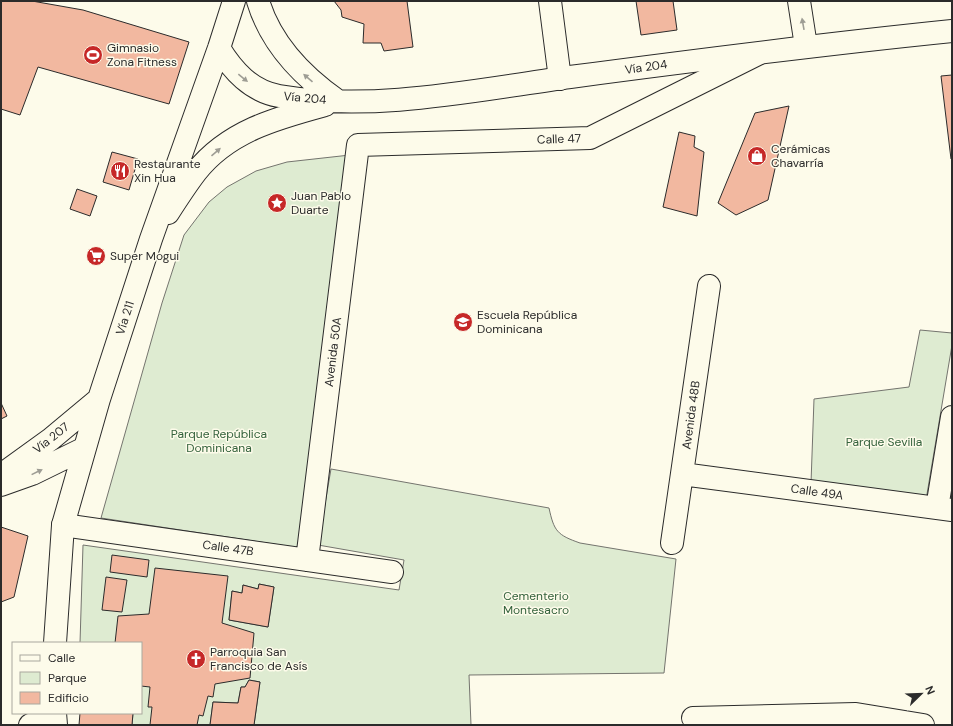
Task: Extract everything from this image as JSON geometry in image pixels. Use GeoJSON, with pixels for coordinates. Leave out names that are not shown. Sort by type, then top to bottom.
{"type":"FeatureCollection","features":[{"type":"Feature","properties":{"kind":"main road","name":"Vía 211"},"geometry":{"type":"LineString","coordinates":[[55,642],[63,525],[99,399],[151,239],[219,48],[234,1]]}},
{"type":"Feature","properties":{"kind":"main road","name":"Vía 204"},"geometry":{"type":"LineString","coordinates":[[258,1],[269,27],[282,49],[299,70],[339,101]]}},
{"type":"Feature","properties":{"kind":"main road"},"geometry":{"type":"LineString","coordinates":[[550,1],[560,79]]}},
{"type":"Feature","properties":{"kind":"main road"},"geometry":{"type":"LineString","coordinates":[[799,1],[806,46]]}},
{"type":"Feature","properties":{"kind":"main road","name":"Vía 204"},"geometry":{"type":"LineString","coordinates":[[219,48],[232,69],[251,85],[277,96],[339,101],[398,99],[455,94],[763,51],[952,32]]}},
{"type":"Feature","properties":{"kind":"main road","name":"Calle 47"},"geometry":{"type":"LineString","coordinates":[[358,145],[590,138],[763,51]]}},
{"type":"Feature","properties":{"kind":"main road"},"geometry":{"type":"LineString","coordinates":[[151,239],[196,172],[231,140],[258,126],[286,116],[339,101]]}},
{"type":"Feature","properties":{"kind":"main road","name":"Avenida 50A"},"geometry":{"type":"LineString","coordinates":[[307,560],[358,145]]}},
{"type":"Feature","properties":{"kind":"main road","name":"Avenida 48B"},"geometry":{"type":"LineString","coordinates":[[672,543],[710,286]]}},
{"type":"Feature","properties":{"kind":"main road","name":"Vía 207"},"geometry":{"type":"LineString","coordinates":[[1,475],[51,439],[99,399]]}},
{"type":"Feature","properties":{"kind":"main road"},"geometry":{"type":"LineString","coordinates":[[944,509],[952,417]]}},
{"type":"Feature","properties":{"kind":"main road","name":"Vía 207"},"geometry":{"type":"LineString","coordinates":[[1,485],[32,474],[85,448]]}},
{"type":"Feature","properties":{"kind":"main road","name":"Calle 49A"},"geometry":{"type":"LineString","coordinates":[[682,474],[944,509]]}},
{"type":"Feature","properties":{"kind":"main road","name":"Calle 47B"},"geometry":{"type":"LineString","coordinates":[[63,525],[392,572]]}},
{"type":"Feature","properties":{"kind":"main road"},"geometry":{"type":"LineString","coordinates":[[693,718],[856,714],[922,725]]}},
{"type":"Feature","properties":{"kind":"main road"},"geometry":{"type":"LineString","coordinates":[[30,725],[56,717]]}},
{"type":"Feature","properties":{"kind":"green space","name":"Parque República Dominicana"},"geometry":{"type":"Polygon","coordinates":[[[350,155],[300,548],[101,518],[162,303],[184,235],[209,202],[227,187],[256,171],[287,162],[350,155]]]}},
{"type":"Feature","properties":{"kind":"green space","name":"Parque Sevilla"},"geometry":{"type":"Polygon","coordinates":[[[920,330],[952,333],[952,345],[926,500],[811,483],[814,399],[909,387],[920,330]]]}},
{"type":"Feature","properties":{"kind":"green space","name":"Cementerio Montesacro"},"geometry":{"type":"Polygon","coordinates":[[[331,469],[549,508],[555,527],[561,534],[572,540],[580,543],[676,559],[664,673],[469,675],[471,725],[254,725],[260,682],[249,680],[245,687],[241,687],[238,703],[213,702],[210,725],[132,725],[133,714],[142,714],[142,642],[80,642],[83,545],[399,590],[404,560],[318,545],[331,469]],[[259,584],[258,589],[243,585],[242,593],[232,591],[229,620],[268,627],[274,587],[259,584]]]}},
{"type":"Feature","properties":{"kind":"building","name":"Gimnasio Zona Fitness"},"geometry":{"type":"Polygon","coordinates":[[[1,1],[32,1],[83,10],[189,42],[169,104],[38,67],[20,115],[1,109],[1,1]]]}},
{"type":"Feature","properties":{"kind":"building"},"geometry":{"type":"Polygon","coordinates":[[[334,1],[407,1],[413,47],[384,51],[381,43],[363,43],[364,24],[342,17],[341,10],[334,1]]]}},
{"type":"Feature","properties":{"kind":"building"},"geometry":{"type":"Polygon","coordinates":[[[636,1],[673,1],[677,30],[641,35],[636,1]]]}},
{"type":"Feature","properties":{"kind":"building"},"geometry":{"type":"Polygon","coordinates":[[[952,75],[952,159],[951,159],[941,76],[952,75]]]}},
{"type":"Feature","properties":{"kind":"building","name":"Cerámicas Chavarría"},"geometry":{"type":"Polygon","coordinates":[[[789,106],[768,200],[736,215],[718,203],[755,113],[789,106]]]}},
{"type":"Feature","properties":{"kind":"building"},"geometry":{"type":"Polygon","coordinates":[[[679,132],[695,136],[694,147],[704,152],[697,216],[663,207],[679,132]]]}},
{"type":"Feature","properties":{"kind":"building","name":"Restaurante Xin Hua"},"geometry":{"type":"Polygon","coordinates":[[[112,152],[138,159],[129,190],[103,182],[112,152]]]}},
{"type":"Feature","properties":{"kind":"building"},"geometry":{"type":"Polygon","coordinates":[[[77,189],[97,196],[90,216],[70,209],[77,189]]]}},
{"type":"Feature","properties":{"kind":"building"},"geometry":{"type":"Polygon","coordinates":[[[1,403],[7,416],[1,419],[1,403]]]}},
{"type":"Feature","properties":{"kind":"building"},"geometry":{"type":"Polygon","coordinates":[[[1,527],[28,536],[14,597],[1,602],[1,527]]]}},
{"type":"Feature","properties":{"kind":"building"},"geometry":{"type":"Polygon","coordinates":[[[112,555],[149,560],[147,577],[110,572],[112,555]]]}},
{"type":"Feature","properties":{"kind":"building","name":"Parroquia San Francisco de Asís"},"geometry":{"type":"Polygon","coordinates":[[[155,568],[228,576],[222,623],[254,633],[250,678],[215,684],[213,697],[208,696],[203,716],[199,715],[197,725],[150,725],[152,707],[148,707],[150,687],[142,686],[142,642],[115,642],[118,616],[149,614],[155,568]]]}},
{"type":"Feature","properties":{"kind":"building"},"geometry":{"type":"Polygon","coordinates":[[[106,577],[127,580],[122,612],[102,610],[106,577]]]}},
{"type":"Feature","properties":{"kind":"building"},"geometry":{"type":"Polygon","coordinates":[[[259,584],[274,587],[268,627],[229,620],[232,591],[242,593],[243,585],[258,589],[259,584]]]}},
{"type":"Feature","properties":{"kind":"building"},"geometry":{"type":"Polygon","coordinates":[[[249,680],[260,682],[254,725],[210,725],[213,702],[238,703],[241,687],[245,687],[249,680]]]}},
{"type":"Feature","properties":{"kind":"building"},"geometry":{"type":"Polygon","coordinates":[[[80,714],[133,714],[132,725],[79,725],[80,714]]]}},
{"type":"Feature","properties":{"kind":"place","name":"Gimnasio Zona Fitness"},"geometry":{"type":"Point","coordinates":[93,55]}},
{"type":"Feature","properties":{"kind":"place","name":"Cerámicas Chavarría"},"geometry":{"type":"Point","coordinates":[757,156]}},
{"type":"Feature","properties":{"kind":"place","name":"Restaurante Xin Hua"},"geometry":{"type":"Point","coordinates":[120,171]}},
{"type":"Feature","properties":{"kind":"place","name":"Juan Pablo Duarte"},"geometry":{"type":"Point","coordinates":[277,203]}},
{"type":"Feature","properties":{"kind":"place","name":"Super Mogui"},"geometry":{"type":"Point","coordinates":[96,256]}},
{"type":"Feature","properties":{"kind":"place","name":"Escuela República Dominicana"},"geometry":{"type":"Point","coordinates":[463,322]}},
{"type":"Feature","properties":{"kind":"place","name":"Parroquia San Francisco de Asís"},"geometry":{"type":"Point","coordinates":[196,659]}}]}
